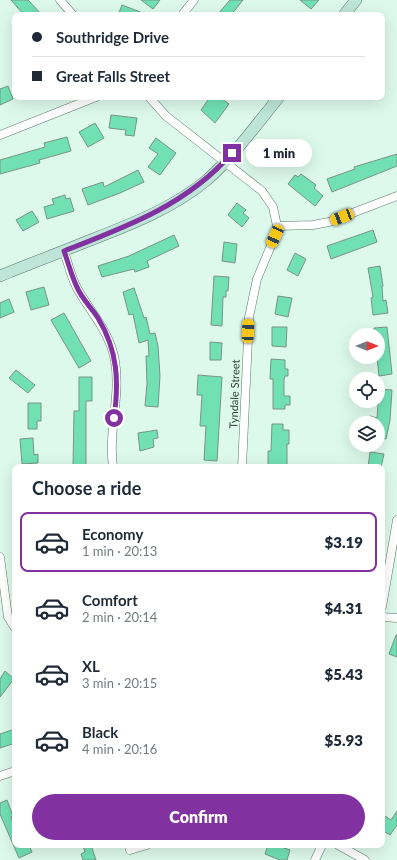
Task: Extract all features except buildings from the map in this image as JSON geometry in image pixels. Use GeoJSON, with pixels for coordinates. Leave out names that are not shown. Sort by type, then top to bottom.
{"type":"FeatureCollection","features":[{"type":"Feature","properties":{"kind":"main road"},"geometry":{"type":"LineString","coordinates":[[346,12],[356,0]]}},
{"type":"Feature","properties":{"kind":"main road"},"geometry":{"type":"LineString","coordinates":[[0,276],[158,212],[192,191],[224,163],[276,100]]}},
{"type":"Feature","properties":{"kind":"street"},"geometry":{"type":"LineString","coordinates":[[60,0],[70,12]]}},
{"type":"Feature","properties":{"kind":"street"},"geometry":{"type":"LineString","coordinates":[[184,12],[194,0]]}},
{"type":"Feature","properties":{"kind":"street"},"geometry":{"type":"LineString","coordinates":[[0,136],[89,100]]}},
{"type":"Feature","properties":{"kind":"street"},"geometry":{"type":"LineString","coordinates":[[151,100],[166,116],[224,163],[262,191],[268,199],[276,216],[277,226],[314,225],[329,222],[397,197]]}},
{"type":"Feature","properties":{"kind":"street","name":"Tyndale Street"},"geometry":{"type":"LineString","coordinates":[[242,464],[249,316],[257,279],[275,236],[277,226]]}},
{"type":"Feature","properties":{"kind":"street"},"geometry":{"type":"LineString","coordinates":[[64,251],[76,286],[104,329],[115,358],[117,391],[112,432],[113,464]]}},
{"type":"Feature","properties":{"kind":"street"},"geometry":{"type":"LineString","coordinates":[[385,590],[397,520]]}},
{"type":"Feature","properties":{"kind":"street"},"geometry":{"type":"LineString","coordinates":[[0,561],[8,617],[12,623]]}},
{"type":"Feature","properties":{"kind":"street"},"geometry":{"type":"LineString","coordinates":[[385,617],[397,618]]}},
{"type":"Feature","properties":{"kind":"street"},"geometry":{"type":"LineString","coordinates":[[0,776],[12,772]]}},
{"type":"Feature","properties":{"kind":"street"},"geometry":{"type":"LineString","coordinates":[[130,850],[137,848]]}},
{"type":"Feature","properties":{"kind":"street"},"geometry":{"type":"LineString","coordinates":[[315,860],[321,848]]}},
{"type":"Feature","properties":{"kind":"street"},"geometry":{"type":"LineString","coordinates":[[343,848],[365,860]]}},
{"type":"Feature","properties":{"kind":"route"},"geometry":{"type":"LineString","coordinates":[[114,418],[117,391],[115,358],[110,343],[97,316],[76,286],[64,251],[118,230],[158,212],[192,191],[206,180],[232,153]]}}]}
